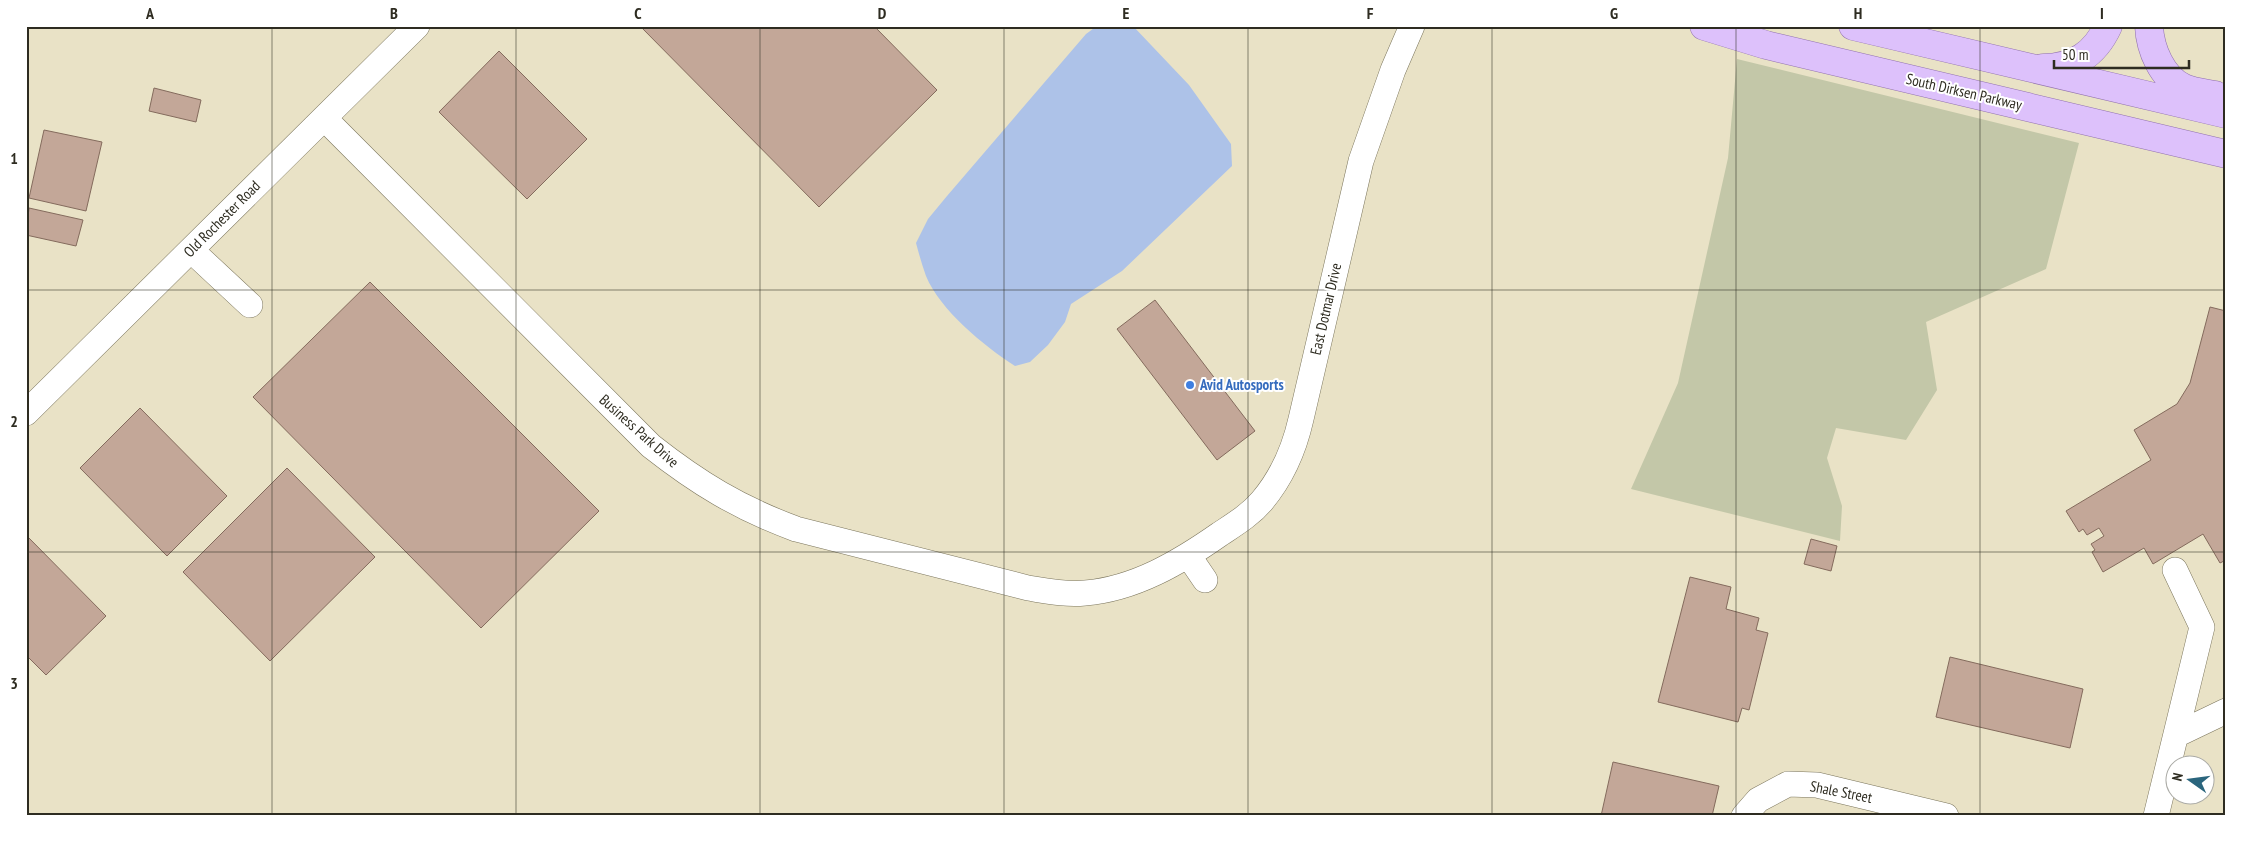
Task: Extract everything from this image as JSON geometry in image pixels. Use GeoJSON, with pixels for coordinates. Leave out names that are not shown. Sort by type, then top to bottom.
{"type":"FeatureCollection","features":[{"type":"Feature","properties":{"kind":"main road","name":"South Dirksen Parkway"},"geometry":{"type":"LineString","coordinates":[[1704,26],[1766,45],[2226,154]]}},
{"type":"Feature","properties":{"kind":"main road"},"geometry":{"type":"LineString","coordinates":[[1853,26],[2226,114]]}},
{"type":"Feature","properties":{"kind":"main road"},"geometry":{"type":"LineString","coordinates":[[2029,68],[2052,68],[2071,64],[2084,58],[2094,49],[2108,26]]}},
{"type":"Feature","properties":{"kind":"main road"},"geometry":{"type":"LineString","coordinates":[[2149,26],[2150,36],[2161,66],[2173,79],[2184,88],[2226,98]]}},
{"type":"Feature","properties":{"kind":"street","name":"Old Rochester Road"},"geometry":{"type":"LineString","coordinates":[[26,413],[417,26]]}},
{"type":"Feature","properties":{"kind":"street","name":"East Dotmar Drive"},"geometry":{"type":"LineString","coordinates":[[1188,555],[1247,516],[1262,501],[1286,466],[1295,446],[1361,160],[1393,70],[1412,26]]}},
{"type":"Feature","properties":{"kind":"street","name":"Business Park Drive"},"geometry":{"type":"LineString","coordinates":[[324,118],[651,446],[712,490],[739,505],[796,529],[1028,588],[1060,594],[1093,592],[1132,583],[1188,555]]}},
{"type":"Feature","properties":{"kind":"street"},"geometry":{"type":"LineString","coordinates":[[191,250],[250,305]]}},
{"type":"Feature","properties":{"kind":"street"},"geometry":{"type":"LineString","coordinates":[[1188,555],[1205,580]]}},
{"type":"Feature","properties":{"kind":"street"},"geometry":{"type":"LineString","coordinates":[[2156,816],[2202,627],[2176,570]]}},
{"type":"Feature","properties":{"kind":"street"},"geometry":{"type":"LineString","coordinates":[[2176,735],[2226,710]]}},
{"type":"Feature","properties":{"kind":"street","name":"Shale Street"},"geometry":{"type":"LineString","coordinates":[[1745,815],[1758,800],[1788,784],[1817,785],[1946,816]]}},
{"type":"Feature","properties":{"kind":"green space"},"geometry":{"type":"Polygon","coordinates":[[[1737,59],[2079,143],[2046,269],[1926,322],[1937,390],[1906,440],[1836,428],[1827,458],[1842,506],[1840,541],[1631,489],[1678,383],[1728,158],[1737,59]]]}},
{"type":"Feature","properties":{"kind":"water"},"geometry":{"type":"Polygon","coordinates":[[[1097,26],[1133,26],[1189,85],[1231,144],[1232,166],[1122,271],[1071,304],[1065,322],[1048,345],[1030,362],[1015,366],[977,338],[941,302],[926,276],[916,243],[928,219],[947,196],[1086,34],[1097,26]]]}},
{"type":"Feature","properties":{"kind":"building"},"geometry":{"type":"Polygon","coordinates":[[[640,26],[874,26],[937,90],[819,207],[640,26]]]}},
{"type":"Feature","properties":{"kind":"building"},"geometry":{"type":"Polygon","coordinates":[[[499,51],[587,139],[527,199],[439,112],[499,51]]]}},
{"type":"Feature","properties":{"kind":"building"},"geometry":{"type":"Polygon","coordinates":[[[154,88],[201,100],[196,122],[149,111],[154,88]]]}},
{"type":"Feature","properties":{"kind":"building"},"geometry":{"type":"Polygon","coordinates":[[[44,130],[102,142],[86,211],[29,198],[44,130]]]}},
{"type":"Feature","properties":{"kind":"building"},"geometry":{"type":"Polygon","coordinates":[[[29,208],[83,220],[76,246],[26,235],[29,208]]]}},
{"type":"Feature","properties":{"kind":"building"},"geometry":{"type":"Polygon","coordinates":[[[370,282],[599,511],[481,628],[253,397],[370,282]]]}},
{"type":"Feature","properties":{"kind":"building"},"geometry":{"type":"Polygon","coordinates":[[[1155,300],[1255,431],[1217,460],[1117,329],[1155,300]]]}},
{"type":"Feature","properties":{"kind":"building"},"geometry":{"type":"Polygon","coordinates":[[[2210,307],[2226,311],[2226,560],[2220,563],[2203,534],[2153,564],[2144,548],[2103,572],[2092,552],[2095,550],[2091,544],[2104,536],[2099,528],[2087,535],[2083,529],[2079,532],[2066,511],[2151,460],[2134,430],[2177,404],[2190,383],[2210,307]]]}},
{"type":"Feature","properties":{"kind":"building"},"geometry":{"type":"Polygon","coordinates":[[[140,408],[227,496],[167,556],[80,468],[140,408]]]}},
{"type":"Feature","properties":{"kind":"building"},"geometry":{"type":"Polygon","coordinates":[[[287,468],[375,557],[270,661],[183,572],[287,468]]]}},
{"type":"Feature","properties":{"kind":"building"},"geometry":{"type":"Polygon","coordinates":[[[26,535],[106,616],[46,675],[26,655],[26,535]]]}},
{"type":"Feature","properties":{"kind":"building"},"geometry":{"type":"Polygon","coordinates":[[[1811,539],[1837,546],[1831,571],[1804,564],[1811,539]]]}},
{"type":"Feature","properties":{"kind":"building"},"geometry":{"type":"Polygon","coordinates":[[[1690,577],[1731,587],[1726,609],[1759,618],[1756,630],[1768,633],[1749,710],[1742,708],[1738,722],[1658,702],[1690,577]]]}},
{"type":"Feature","properties":{"kind":"building"},"geometry":{"type":"Polygon","coordinates":[[[1950,657],[2083,689],[2070,748],[1936,717],[1950,657]]]}},
{"type":"Feature","properties":{"kind":"building"},"geometry":{"type":"Polygon","coordinates":[[[1613,762],[1719,786],[1712,816],[1601,816],[1613,762]]]}},
{"type":"Feature","properties":{"kind":"place","name":"Avid Autosports"},"geometry":{"type":"Point","coordinates":[1190,385]}}]}
